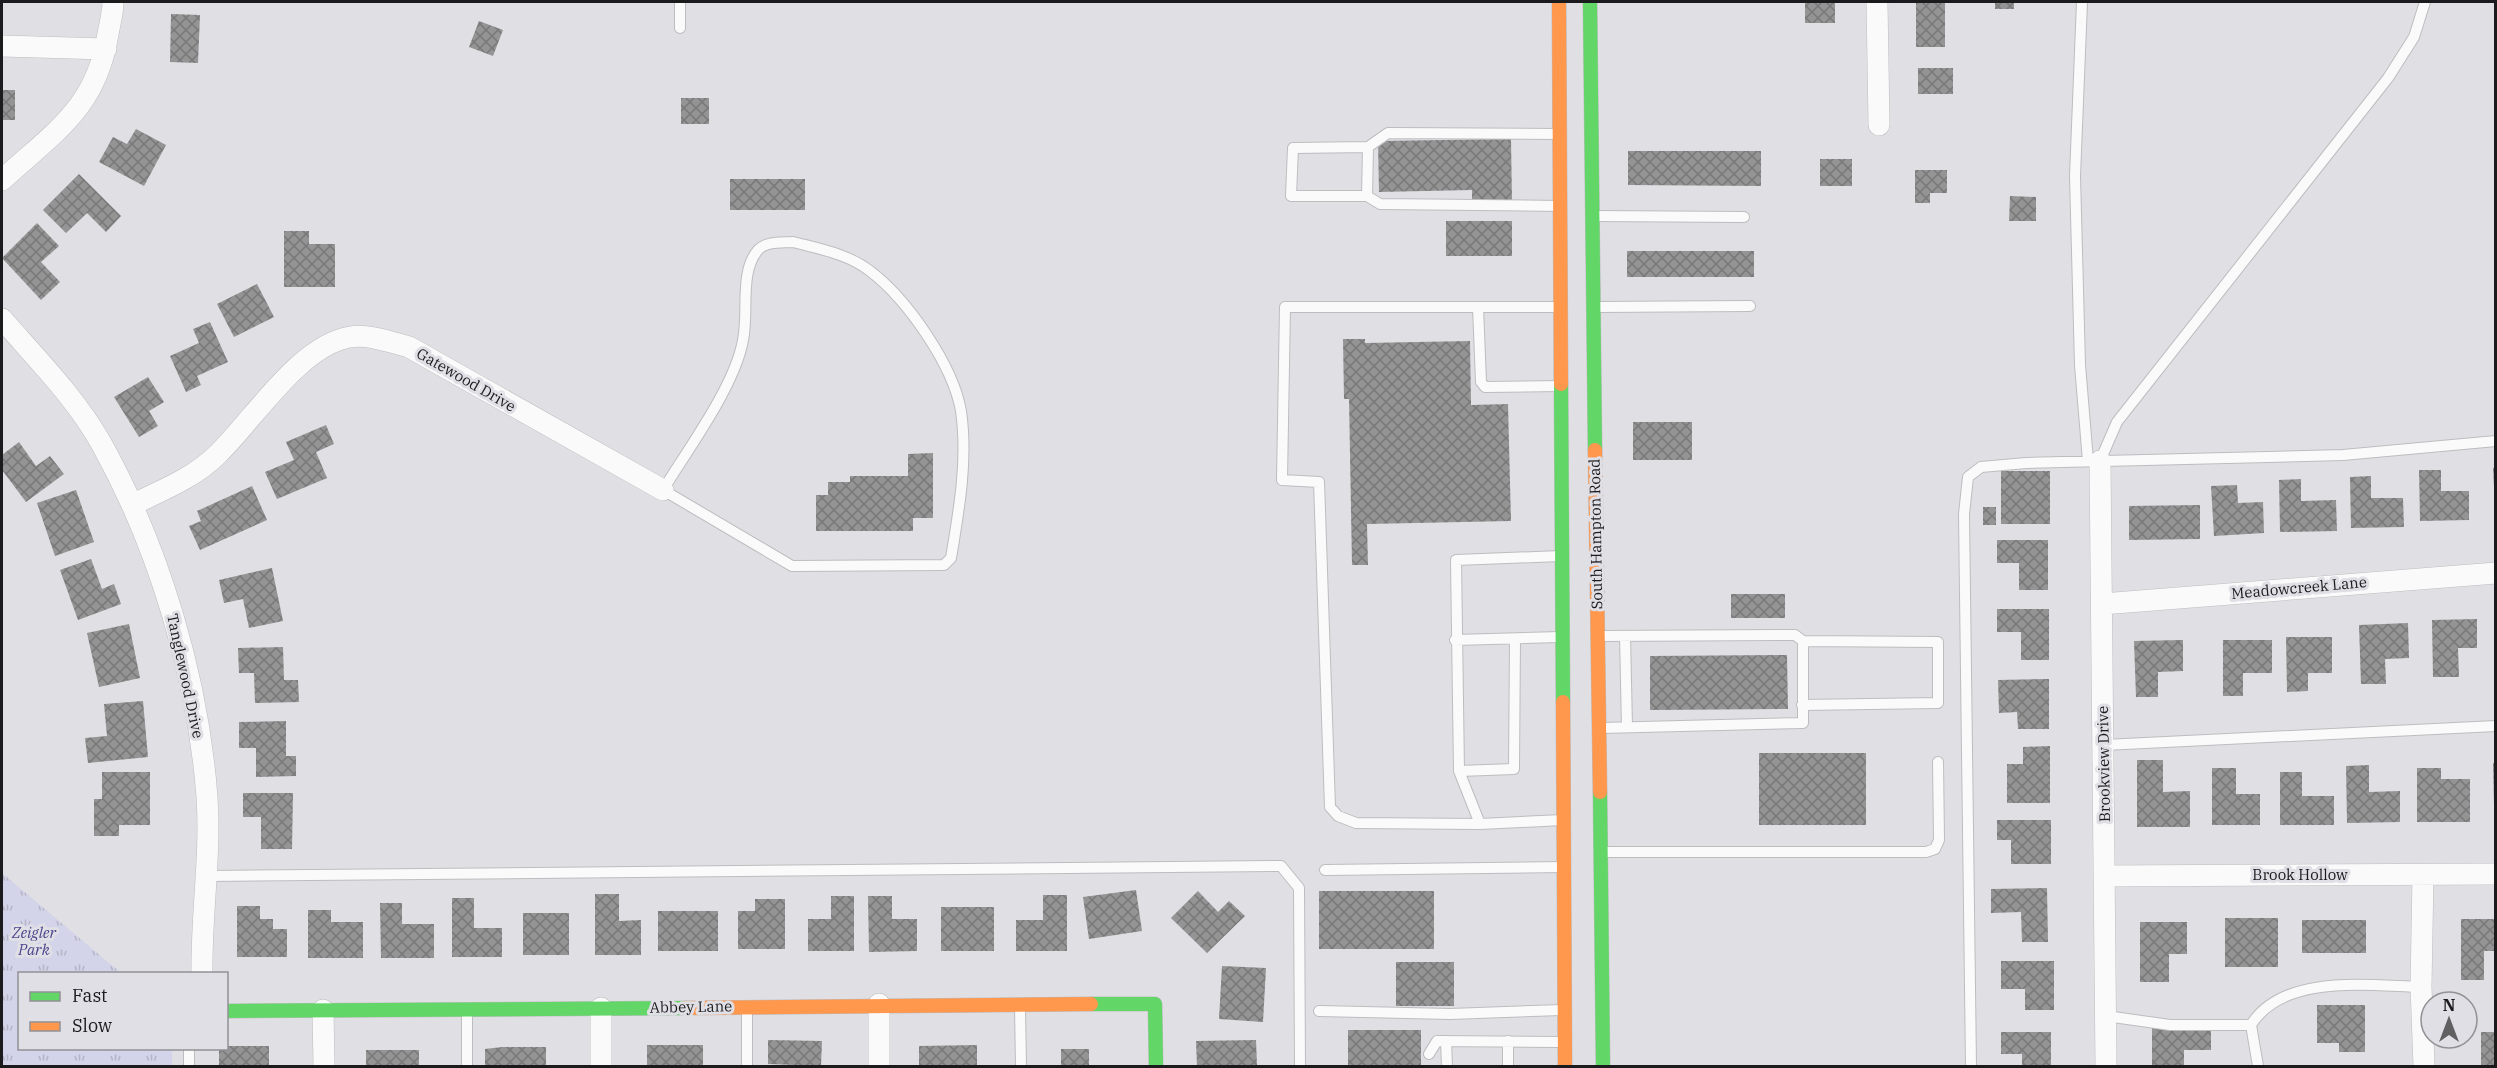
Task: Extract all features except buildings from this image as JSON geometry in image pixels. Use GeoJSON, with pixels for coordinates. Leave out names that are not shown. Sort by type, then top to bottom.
{"type":"FeatureCollection","features":[{"type":"Feature","properties":{"kind":"main road","name":"South Hampton Road"},"geometry":{"type":"LineString","coordinates":[[1559,2],[1575,134],[1592,216],[1560,387],[1561,556],[1598,728],[1603,1066]]}},
{"type":"Feature","properties":{"kind":"main road","name":"South Hampton Road"},"geometry":{"type":"LineString","coordinates":[[1565,1066],[1564,820],[1580,636],[1576,307],[1560,206],[1575,134],[1590,2]]}},
{"type":"Feature","properties":{"kind":"main road"},"geometry":{"type":"LineString","coordinates":[[1564,820],[1600,820]]}},
{"type":"Feature","properties":{"kind":"main road","name":"Abbey Lane"},"geometry":{"type":"LineString","coordinates":[[228,1011],[879,1004],[1155,1004],[1156,1066]]}},
{"type":"Feature","properties":{"kind":"street"},"geometry":{"type":"LineString","coordinates":[[2,180],[77,111],[95,84],[106,49],[113,2]]}},
{"type":"Feature","properties":{"kind":"street"},"geometry":{"type":"LineString","coordinates":[[1876,2],[1879,125]]}},
{"type":"Feature","properties":{"kind":"street"},"geometry":{"type":"LineString","coordinates":[[2,46],[106,49]]}},
{"type":"Feature","properties":{"kind":"street","name":"Tanglewood Drive"},"geometry":{"type":"LineString","coordinates":[[2,319],[54,378],[100,441],[132,505],[174,617],[197,718],[207,797],[207,876],[202,972]]}},
{"type":"Feature","properties":{"kind":"street","name":"Gatewood Drive"},"geometry":{"type":"LineString","coordinates":[[132,505],[193,475],[218,455],[285,378],[330,344],[350,337],[369,337],[409,347],[663,490]]}},
{"type":"Feature","properties":{"kind":"street","name":"Brookview Drive"},"geometry":{"type":"LineString","coordinates":[[2094,461],[2102,604],[2106,1066]]}},
{"type":"Feature","properties":{"kind":"street","name":"Meadowcreek Lane"},"geometry":{"type":"LineString","coordinates":[[2102,604],[2496,573]]}},
{"type":"Feature","properties":{"kind":"street","name":"Brook Hollow"},"geometry":{"type":"LineString","coordinates":[[2105,876],[2496,874]]}},
{"type":"Feature","properties":{"kind":"street"},"geometry":{"type":"LineString","coordinates":[[2423,875],[2421,987],[2424,1066]]}},
{"type":"Feature","properties":{"kind":"street"},"geometry":{"type":"LineString","coordinates":[[879,1004],[879,1066]]}},
{"type":"Feature","properties":{"kind":"street"},"geometry":{"type":"LineString","coordinates":[[601,1008],[601,1066]]}},
{"type":"Feature","properties":{"kind":"street"},"geometry":{"type":"LineString","coordinates":[[324,1010],[324,1066]]}},
{"type":"Feature","properties":{"kind":"lane"},"geometry":{"type":"LineString","coordinates":[[680,2],[680,28]]}},
{"type":"Feature","properties":{"kind":"lane"},"geometry":{"type":"LineString","coordinates":[[2082,2],[2075,176],[2080,365],[2094,461]]}},
{"type":"Feature","properties":{"kind":"lane"},"geometry":{"type":"LineString","coordinates":[[2094,461],[2117,422],[2388,78],[2414,37],[2426,2]]}},
{"type":"Feature","properties":{"kind":"lane"},"geometry":{"type":"LineString","coordinates":[[1560,206],[1380,204],[1367,196],[1291,196],[1293,148],[1368,147],[1388,133],[1575,134]]}},
{"type":"Feature","properties":{"kind":"lane"},"geometry":{"type":"LineString","coordinates":[[1367,196],[1368,147]]}},
{"type":"Feature","properties":{"kind":"lane"},"geometry":{"type":"LineString","coordinates":[[1592,216],[1744,217]]}},
{"type":"Feature","properties":{"kind":"lane"},"geometry":{"type":"LineString","coordinates":[[793,242],[838,253],[870,271],[911,314],[927,335],[956,392],[963,438],[961,496],[951,558],[944,565],[792,566],[663,490],[723,394],[743,342],[747,273],[757,251],[768,244],[793,242]]}},
{"type":"Feature","properties":{"kind":"lane"},"geometry":{"type":"LineString","coordinates":[[1564,820],[1480,824],[1356,823],[1338,816],[1330,807],[1320,482],[1282,480],[1285,307],[1750,306]]}},
{"type":"Feature","properties":{"kind":"lane"},"geometry":{"type":"LineString","coordinates":[[1478,307],[1480,382],[1485,387],[1560,387]]}},
{"type":"Feature","properties":{"kind":"lane"},"geometry":{"type":"LineString","coordinates":[[1971,1066],[1965,487],[1968,477],[1981,467],[2094,461],[2343,455],[2496,441]]}},
{"type":"Feature","properties":{"kind":"lane"},"geometry":{"type":"LineString","coordinates":[[1480,824],[1459,771],[1455,640],[1456,560],[1561,556]]}},
{"type":"Feature","properties":{"kind":"lane"},"geometry":{"type":"LineString","coordinates":[[1455,640],[1580,636],[1795,635],[1803,641],[1938,642],[1938,703],[1802,705]]}},
{"type":"Feature","properties":{"kind":"lane"},"geometry":{"type":"LineString","coordinates":[[1625,636],[1627,727]]}},
{"type":"Feature","properties":{"kind":"lane"},"geometry":{"type":"LineString","coordinates":[[1459,771],[1514,769],[1515,639]]}},
{"type":"Feature","properties":{"kind":"lane"},"geometry":{"type":"LineString","coordinates":[[1598,728],[1803,723],[1803,641]]}},
{"type":"Feature","properties":{"kind":"lane"},"geometry":{"type":"LineString","coordinates":[[2104,745],[2496,726]]}},
{"type":"Feature","properties":{"kind":"lane"},"geometry":{"type":"LineString","coordinates":[[1600,852],[1926,852],[1935,849],[1939,840],[1938,762]]}},
{"type":"Feature","properties":{"kind":"lane"},"geometry":{"type":"LineString","coordinates":[[207,876],[1281,866],[1299,888],[1300,1066]]}},
{"type":"Feature","properties":{"kind":"lane"},"geometry":{"type":"LineString","coordinates":[[1325,870],[1564,867]]}},
{"type":"Feature","properties":{"kind":"lane"},"geometry":{"type":"LineString","coordinates":[[2258,1066],[2252,1025],[2258,1015],[2295,992],[2314,986],[2421,987]]}},
{"type":"Feature","properties":{"kind":"lane"},"geometry":{"type":"LineString","coordinates":[[1020,1004],[1020,1066]]}},
{"type":"Feature","properties":{"kind":"lane"},"geometry":{"type":"LineString","coordinates":[[747,1006],[747,1066]]}},
{"type":"Feature","properties":{"kind":"lane"},"geometry":{"type":"LineString","coordinates":[[467,1009],[468,1066]]}},
{"type":"Feature","properties":{"kind":"lane"},"geometry":{"type":"LineString","coordinates":[[1320,1011],[1450,1014],[1565,1010]]}},
{"type":"Feature","properties":{"kind":"lane"},"geometry":{"type":"LineString","coordinates":[[2106,1016],[2170,1025],[2252,1025]]}},
{"type":"Feature","properties":{"kind":"lane"},"geometry":{"type":"LineString","coordinates":[[1429,1054],[1437,1041],[1565,1042]]}},
{"type":"Feature","properties":{"kind":"lane"},"geometry":{"type":"LineString","coordinates":[[1446,1041],[1447,1066]]}},
{"type":"Feature","properties":{"kind":"lane"},"geometry":{"type":"LineString","coordinates":[[1508,1041],[1508,1066]]}},
{"type":"Feature","properties":{"kind":"lane"},"geometry":{"type":"LineString","coordinates":[[189,1050],[189,1066]]}},
{"type":"Feature","properties":{"kind":"green space","name":"Zeigler Park"},"geometry":{"type":"Polygon","coordinates":[[[2,873],[120,972],[18,972],[18,1050],[172,1050],[172,1066],[2,1066],[2,873]]]}},
{"type":"Feature","properties":{"kind":"traffic: fast"},"geometry":{"type":"LineString","coordinates":[[1590,2],[1595,450]]}},
{"type":"Feature","properties":{"kind":"traffic: fast"},"geometry":{"type":"LineString","coordinates":[[1561,384],[1563,702]]}},
{"type":"Feature","properties":{"kind":"traffic: fast"},"geometry":{"type":"LineString","coordinates":[[1600,792],[1603,1066]]}},
{"type":"Feature","properties":{"kind":"traffic: fast"},"geometry":{"type":"LineString","coordinates":[[1091,1004],[1155,1004],[1156,1066]]}},
{"type":"Feature","properties":{"kind":"traffic: fast"},"geometry":{"type":"LineString","coordinates":[[228,1011],[686,1008]]}},
{"type":"Feature","properties":{"kind":"traffic: slow"},"geometry":{"type":"LineString","coordinates":[[1559,2],[1561,384]]}},
{"type":"Feature","properties":{"kind":"traffic: slow"},"geometry":{"type":"LineString","coordinates":[[1595,450],[1600,792]]}},
{"type":"Feature","properties":{"kind":"traffic: slow"},"geometry":{"type":"LineString","coordinates":[[1563,702],[1565,1066]]}},
{"type":"Feature","properties":{"kind":"traffic: slow"},"geometry":{"type":"LineString","coordinates":[[686,1008],[1091,1004]]}}]}
